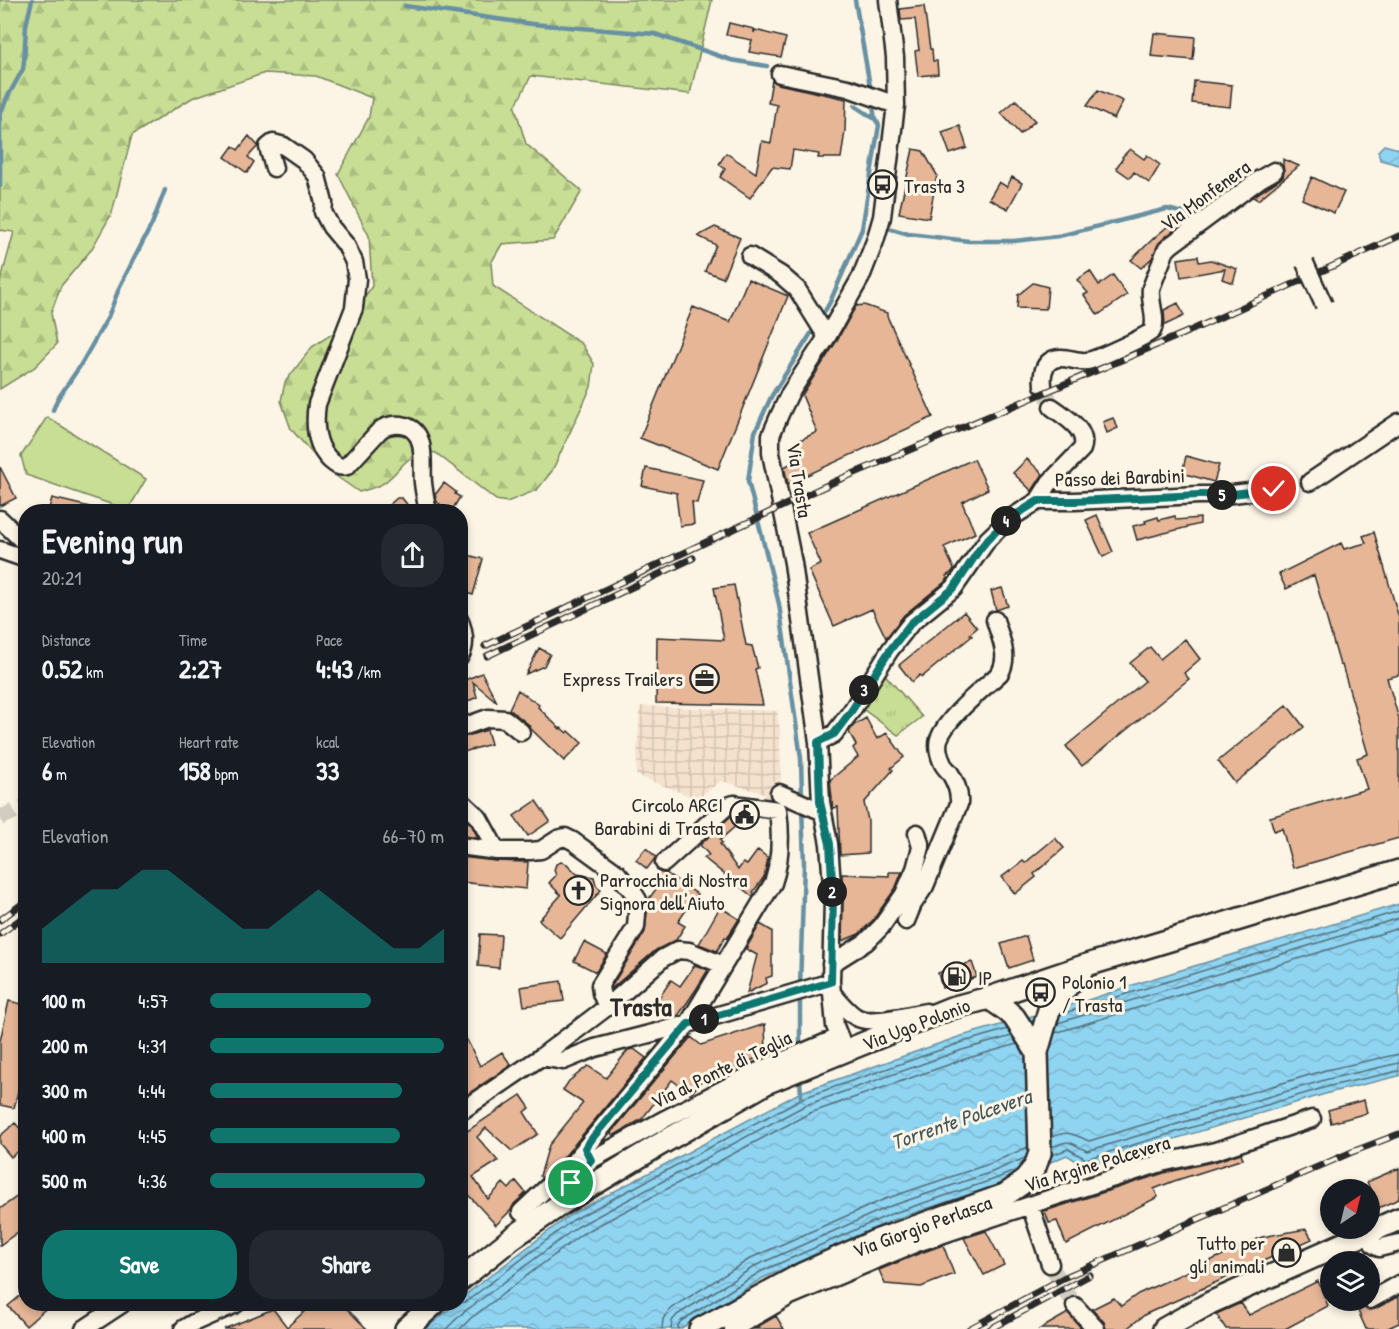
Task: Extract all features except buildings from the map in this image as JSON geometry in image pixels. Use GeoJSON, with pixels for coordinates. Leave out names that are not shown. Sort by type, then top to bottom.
{"type":"FeatureCollection","features":[{"type":"Feature","properties":{"kind":"main road","name":"Via Ugo Polonio"},"geometry":{"type":"LineString","coordinates":[[468,1269],[561,1204],[768,1082],[781,1069],[835,1047],[951,1008],[994,1001],[1087,965],[1399,871]]}},
{"type":"Feature","properties":{"kind":"main road","name":"Via Giorgio Perlasca"},"geometry":{"type":"LineString","coordinates":[[700,1329],[804,1273],[863,1246],[1005,1195],[1021,1184],[1035,1167],[1040,1153],[1037,1052],[1049,1010],[1087,965]]}},
{"type":"Feature","properties":{"kind":"main road"},"geometry":{"type":"LineString","coordinates":[[994,1001],[1014,1017],[1037,1052]]}},
{"type":"Feature","properties":{"kind":"main road"},"geometry":{"type":"LineString","coordinates":[[1380,1229],[1395,1223]]}},
{"type":"Feature","properties":{"kind":"main road"},"geometry":{"type":"LineString","coordinates":[[1164,1329],[1210,1303],[1356,1239]]}},
{"type":"Feature","properties":{"kind":"main road"},"geometry":{"type":"LineString","coordinates":[[406,1329],[426,1311]]}},
{"type":"Feature","properties":{"kind":"street","name":"Via Trasta"},"geometry":{"type":"LineString","coordinates":[[835,1047],[835,1026],[828,986],[833,899],[830,844],[818,809],[818,742],[793,563],[771,453],[771,435],[790,393],[825,332],[861,277],[882,217],[889,102],[895,57],[888,0]]}},
{"type":"Feature","properties":{"kind":"street"},"geometry":{"type":"LineString","coordinates":[[780,74],[848,88],[889,102]]}},
{"type":"Feature","properties":{"kind":"street"},"geometry":{"type":"LineString","coordinates":[[274,168],[268,151],[268,147],[273,143],[294,152],[310,166],[317,176],[324,212],[331,227],[346,244],[354,262],[357,279],[354,308],[318,404],[315,417],[318,442],[326,455],[337,466],[342,467],[347,466],[385,426],[407,426],[419,439],[423,451],[423,482],[427,504]]}},
{"type":"Feature","properties":{"kind":"street","name":"Via Monfenera"},"geometry":{"type":"LineString","coordinates":[[1043,385],[1043,373],[1051,360],[1095,359],[1152,331],[1155,325],[1151,288],[1168,248],[1192,228],[1274,171]]}},
{"type":"Feature","properties":{"kind":"street"},"geometry":{"type":"LineString","coordinates":[[750,256],[790,282],[802,296],[825,332]]}},
{"type":"Feature","properties":{"kind":"street"},"geometry":{"type":"LineString","coordinates":[[1305,263],[1324,305]]}},
{"type":"Feature","properties":{"kind":"street"},"geometry":{"type":"LineString","coordinates":[[818,742],[834,734],[890,650],[911,623],[954,588],[988,539],[1009,519],[1038,501],[1050,482],[1082,449],[1083,436],[1075,425],[1052,407]]}},
{"type":"Feature","properties":{"kind":"street"},"geometry":{"type":"LineString","coordinates":[[1310,482],[1399,422]]}},
{"type":"Feature","properties":{"kind":"street","name":"Passo dei Barabini"},"geometry":{"type":"LineString","coordinates":[[1038,501],[1224,495],[1274,489]]}},
{"type":"Feature","properties":{"kind":"street"},"geometry":{"type":"LineString","coordinates":[[0,519],[18,536]]}},
{"type":"Feature","properties":{"kind":"street"},"geometry":{"type":"LineString","coordinates":[[0,550],[18,556]]}},
{"type":"Feature","properties":{"kind":"street"},"geometry":{"type":"LineString","coordinates":[[906,921],[913,904],[925,886],[959,804],[960,796],[957,787],[942,763],[938,747],[939,739],[952,719],[1004,667],[1003,644],[994,620]]}},
{"type":"Feature","properties":{"kind":"street"},"geometry":{"type":"LineString","coordinates":[[468,726],[488,718],[505,719],[521,732]]}},
{"type":"Feature","properties":{"kind":"street"},"geometry":{"type":"LineString","coordinates":[[779,793],[818,809]]}},
{"type":"Feature","properties":{"kind":"street"},"geometry":{"type":"LineString","coordinates":[[561,1204],[564,1191],[588,1154],[688,1024],[773,883],[777,870],[780,837],[778,810],[734,804],[727,806],[664,863]]}},
{"type":"Feature","properties":{"kind":"street"},"geometry":{"type":"LineString","coordinates":[[468,808],[479,818],[497,851]]}},
{"type":"Feature","properties":{"kind":"street"},"geometry":{"type":"LineString","coordinates":[[831,964],[866,942],[881,927],[904,894],[915,869],[921,847],[917,833]]}},
{"type":"Feature","properties":{"kind":"street"},"geometry":{"type":"LineString","coordinates":[[468,847],[497,851],[541,850],[558,838],[565,837],[617,873],[633,891],[638,900],[636,927],[600,985],[607,1007]]}},
{"type":"Feature","properties":{"kind":"street"},"geometry":{"type":"LineString","coordinates":[[468,1107],[541,1057],[607,1007],[663,958],[678,950],[689,951],[723,964]]}},
{"type":"Feature","properties":{"kind":"street"},"geometry":{"type":"LineString","coordinates":[[541,1057],[563,1061],[595,1048],[828,986],[845,1009],[858,1018],[881,1021],[951,1008]]}},
{"type":"Feature","properties":{"kind":"street","name":"Via al Ponte di Teglia"},"geometry":{"type":"LineString","coordinates":[[588,1154],[685,1109],[756,1072],[781,1069]]}},
{"type":"Feature","properties":{"kind":"street","name":"Via Argine Polcevera"},"geometry":{"type":"LineString","coordinates":[[733,1329],[790,1296],[914,1244],[1161,1163],[1215,1152],[1312,1119]]}},
{"type":"Feature","properties":{"kind":"street"},"geometry":{"type":"LineString","coordinates":[[521,1212],[573,1164],[588,1154]]}},
{"type":"Feature","properties":{"kind":"street"},"geometry":{"type":"LineString","coordinates":[[1030,1205],[1050,1264]]}},
{"type":"Feature","properties":{"kind":"street"},"geometry":{"type":"LineString","coordinates":[[1370,1239],[1379,1248],[1399,1243]]}},
{"type":"Feature","properties":{"kind":"street"},"geometry":{"type":"LineString","coordinates":[[1380,1294],[1399,1284]]}},
{"type":"Feature","properties":{"kind":"street"},"geometry":{"type":"LineString","coordinates":[[1075,1306],[1096,1329]]}},
{"type":"Feature","properties":{"kind":"street"},"geometry":{"type":"LineString","coordinates":[[84,1329],[111,1311]]}},
{"type":"Feature","properties":{"kind":"street"},"geometry":{"type":"LineString","coordinates":[[183,1329],[220,1311]]}},
{"type":"Feature","properties":{"kind":"shaded area"},"geometry":{"type":"Polygon","coordinates":[[[640,706],[777,711],[780,731],[781,785],[776,804],[766,802],[763,793],[721,781],[697,799],[636,775],[640,706]]]}},
{"type":"Feature","properties":{"kind":"green space"},"geometry":{"type":"Polygon","coordinates":[[[0,0],[712,0],[690,94],[531,76],[515,107],[526,144],[582,191],[553,240],[502,244],[491,263],[493,286],[582,344],[594,364],[591,387],[552,471],[537,490],[507,502],[496,500],[436,453],[426,452],[411,457],[382,484],[359,492],[326,469],[291,429],[281,401],[285,382],[312,347],[347,324],[372,286],[369,236],[338,174],[369,117],[372,98],[316,76],[265,73],[192,98],[132,135],[112,213],[91,250],[61,286],[51,313],[57,344],[35,367],[0,389],[0,283],[14,232],[0,230],[0,0]]]}},
{"type":"Feature","properties":{"kind":"green space"},"geometry":{"type":"Polygon","coordinates":[[[47,417],[146,479],[131,504],[111,504],[26,475],[21,456],[47,417]]]}},
{"type":"Feature","properties":{"kind":"green space"},"geometry":{"type":"Polygon","coordinates":[[[881,670],[922,717],[898,735],[860,707],[881,670]]]}},
{"type":"Feature","properties":{"kind":"water"},"geometry":{"type":"Polygon","coordinates":[[[1384,145],[1399,149],[1399,165],[1380,160],[1378,151],[1384,145]]]}},
{"type":"Feature","properties":{"kind":"water","name":"Torrente Polcevera"},"geometry":{"type":"Polygon","coordinates":[[[1399,904],[1399,1076],[1332,1092],[1084,1166],[1067,1155],[997,1185],[893,1220],[763,1278],[680,1329],[426,1329],[447,1311],[468,1311],[468,1293],[570,1215],[801,1092],[958,1037],[1085,1001],[1399,904]]]}},
{"type":"Feature","properties":{"kind":"waterway"},"geometry":{"type":"LineString","coordinates":[[0,186],[0,115],[23,69],[26,25],[32,0]]}},
{"type":"Feature","properties":{"kind":"waterway"},"geometry":{"type":"LineString","coordinates":[[855,0],[871,92]]}},
{"type":"Feature","properties":{"kind":"waterway"},"geometry":{"type":"LineString","coordinates":[[405,6],[532,24],[655,34],[731,60],[767,66]]}},
{"type":"Feature","properties":{"kind":"waterway"},"geometry":{"type":"LineString","coordinates":[[820,320],[862,229],[879,125],[875,119],[872,100]]}},
{"type":"Feature","properties":{"kind":"waterway"},"geometry":{"type":"LineString","coordinates":[[855,106],[875,119]]}},
{"type":"Feature","properties":{"kind":"waterway"},"geometry":{"type":"LineString","coordinates":[[53,410],[108,317],[120,286],[152,224],[165,190]]}},
{"type":"Feature","properties":{"kind":"waterway"},"geometry":{"type":"LineString","coordinates":[[888,228],[909,234],[969,241],[1014,241],[1059,236],[1167,209],[1197,216]]}},
{"type":"Feature","properties":{"kind":"waterway"},"geometry":{"type":"LineString","coordinates":[[802,798],[801,758],[779,604],[748,481],[755,432],[771,397],[815,327]]}},
{"type":"Feature","properties":{"kind":"waterway"},"geometry":{"type":"LineString","coordinates":[[800,987],[804,864],[802,806]]}},
{"type":"Feature","properties":{"kind":"waterway"},"geometry":{"type":"LineString","coordinates":[[800,995],[800,1050]]}},
{"type":"Feature","properties":{"kind":"waterway"},"geometry":{"type":"LineString","coordinates":[[800,1076],[801,1098]]}},
{"type":"Feature","properties":{"kind":"tunnel"},"geometry":{"type":"LineString","coordinates":[[1043,385],[1052,407]]}},
{"type":"Feature","properties":{"kind":"tunnel"},"geometry":{"type":"LineString","coordinates":[[0,818],[18,810]]}},
{"type":"Feature","properties":{"kind":"tunnel"},"geometry":{"type":"LineString","coordinates":[[1050,1264],[1075,1306]]}},
{"type":"Feature","properties":{"kind":"railway"},"geometry":{"type":"LineString","coordinates":[[485,646],[836,481],[1192,330],[1399,236]]}},
{"type":"Feature","properties":{"kind":"railway"},"geometry":{"type":"LineString","coordinates":[[487,656],[693,558]]}},
{"type":"Feature","properties":{"kind":"railway"},"geometry":{"type":"LineString","coordinates":[[0,920],[18,907]]}},
{"type":"Feature","properties":{"kind":"railway"},"geometry":{"type":"LineString","coordinates":[[0,934],[18,921]]}},
{"type":"Feature","properties":{"kind":"railway"},"geometry":{"type":"LineString","coordinates":[[969,1329],[1063,1278],[1352,1152],[1399,1134]]}},
{"type":"Feature","properties":{"kind":"railway"},"geometry":{"type":"LineString","coordinates":[[990,1329],[1090,1275]]}},
{"type":"Feature","properties":{"kind":"place","name":"Trasta 3"},"geometry":{"type":"Point","coordinates":[883,185]}},
{"type":"Feature","properties":{"kind":"place","name":"Express Trailers"},"geometry":{"type":"Point","coordinates":[704,678]}},
{"type":"Feature","properties":{"kind":"place","name":"Circolo ARCI Barabini di Trasta"},"geometry":{"type":"Point","coordinates":[744,815]}},
{"type":"Feature","properties":{"kind":"place","name":"Parrocchia di Nostra Signora dell'Aiuto"},"geometry":{"type":"Point","coordinates":[579,890]}},
{"type":"Feature","properties":{"kind":"place","name":"IP"},"geometry":{"type":"Point","coordinates":[957,977]}},
{"type":"Feature","properties":{"kind":"place","name":"Polonio 1 / Trasta"},"geometry":{"type":"Point","coordinates":[1041,992]}},
{"type":"Feature","properties":{"kind":"place","name":"Tutto per gli animali"},"geometry":{"type":"Point","coordinates":[1286,1253]}},
{"type":"Feature","properties":{"kind":"district","name":"Trasta"},"geometry":{"type":"Point","coordinates":[641,1006]}},
{"type":"Feature","properties":{"kind":"route"},"geometry":{"type":"LineString","coordinates":[[571,1183],[591,1160],[585,1148],[688,1024],[831,982],[833,899],[830,844],[820,802],[818,742],[834,734],[890,650],[911,623],[954,588],[988,539],[1009,519],[1038,501],[1224,495],[1274,489]]}}]}
